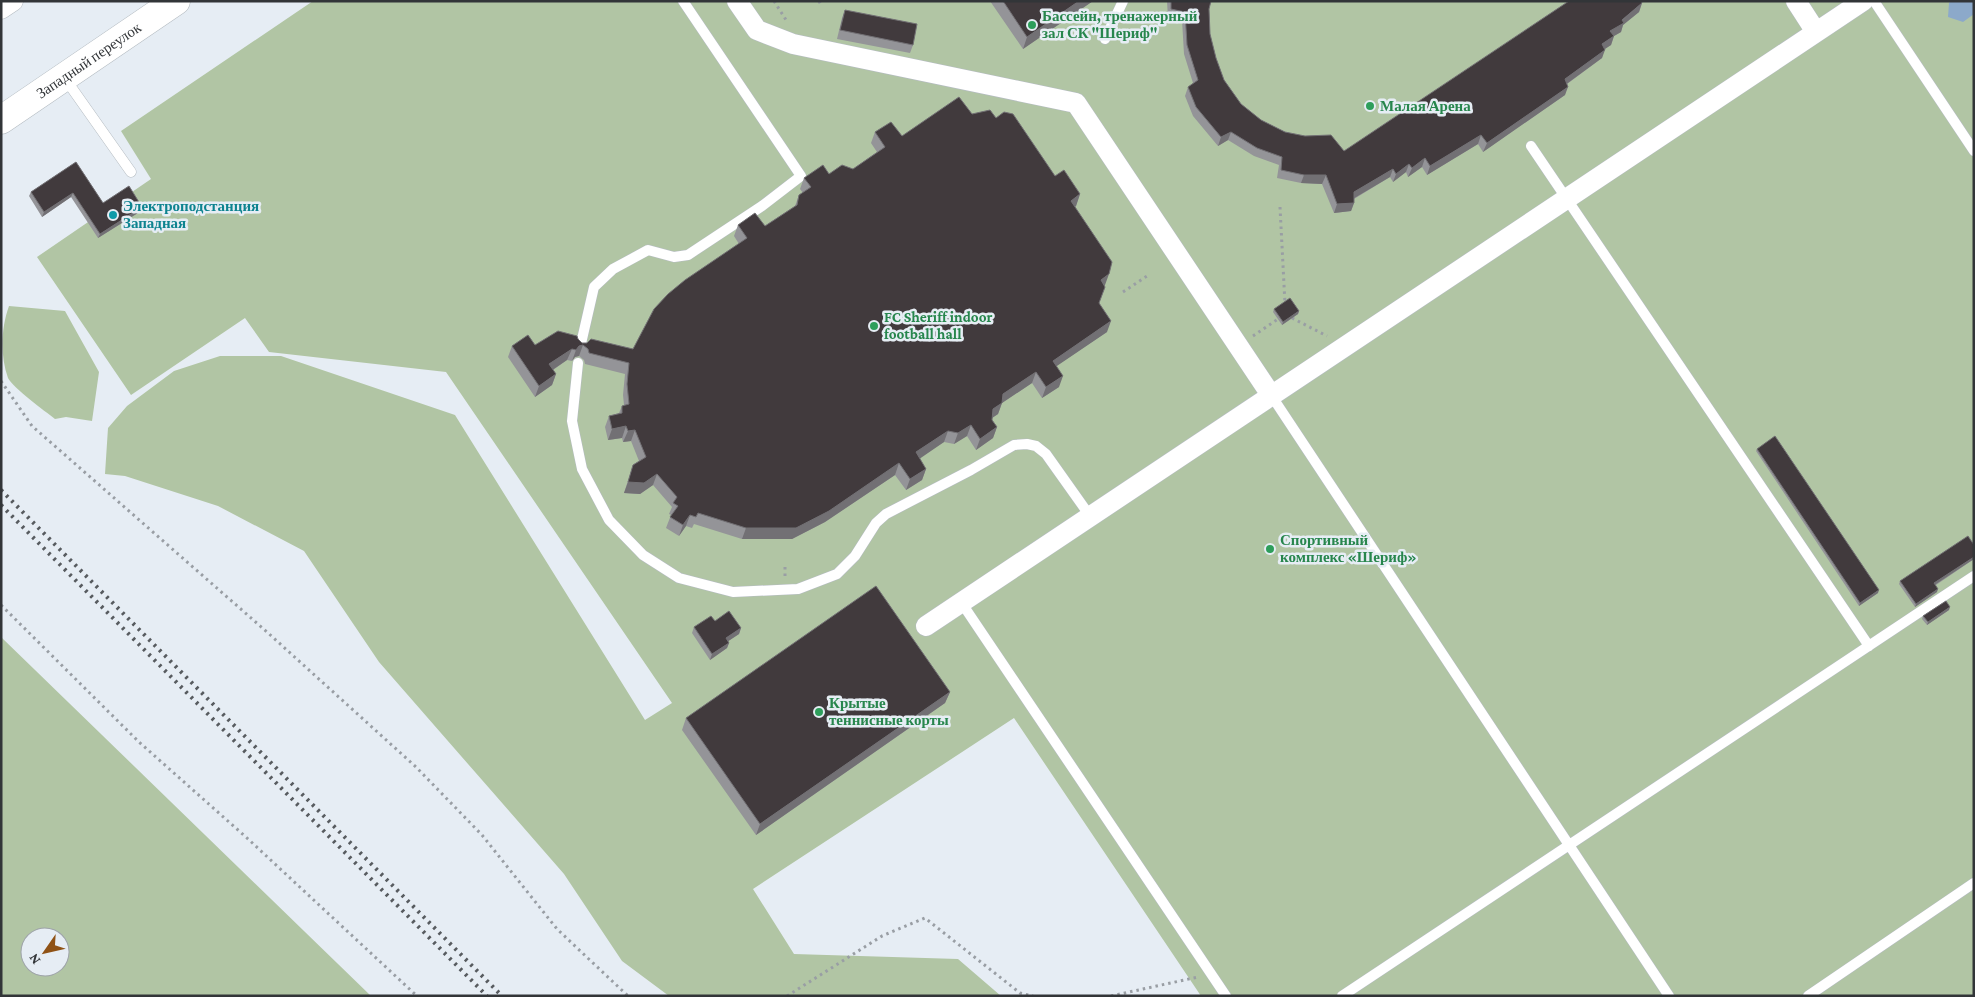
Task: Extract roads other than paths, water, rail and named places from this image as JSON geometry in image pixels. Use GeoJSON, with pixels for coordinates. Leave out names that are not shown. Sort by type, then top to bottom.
{"type":"FeatureCollection","features":[{"type":"Feature","properties":{"kind":"main road","name":"Западный переулок"},"geometry":{"type":"LineString","coordinates":[[1,120],[176,1]]}},
{"type":"Feature","properties":{"kind":"street"},"geometry":{"type":"LineString","coordinates":[[1,9],[12,1]]}},
{"type":"Feature","properties":{"kind":"street"},"geometry":{"type":"LineString","coordinates":[[738,1],[757,30],[792,44],[1076,103],[1271,395]]}},
{"type":"Feature","properties":{"kind":"street"},"geometry":{"type":"LineString","coordinates":[[1796,1],[1816,32]]}},
{"type":"Feature","properties":{"kind":"street"},"geometry":{"type":"LineString","coordinates":[[926,626],[1863,1]]}},
{"type":"Feature","properties":{"kind":"lane"},"geometry":{"type":"LineString","coordinates":[[580,348],[594,287],[612,269],[648,250],[674,257],[688,255],[762,206],[801,176],[683,1]]}},
{"type":"Feature","properties":{"kind":"lane"},"geometry":{"type":"LineString","coordinates":[[1105,39],[1123,1]]}},
{"type":"Feature","properties":{"kind":"lane"},"geometry":{"type":"LineString","coordinates":[[1874,1],[1974,151]]}},
{"type":"Feature","properties":{"kind":"lane"},"geometry":{"type":"LineString","coordinates":[[64,77],[131,172]]}},
{"type":"Feature","properties":{"kind":"lane"},"geometry":{"type":"LineString","coordinates":[[1531,146],[1869,646]]}},
{"type":"Feature","properties":{"kind":"lane"},"geometry":{"type":"LineString","coordinates":[[578,363],[572,421],[582,469],[609,520],[643,555],[679,578],[733,592],[798,590],[837,574],[855,556],[876,523],[886,514],[971,470],[1014,445],[1027,444],[1036,446],[1046,454],[1090,516]]}},
{"type":"Feature","properties":{"kind":"lane"},"geometry":{"type":"LineString","coordinates":[[1271,395],[1669,996]]}},
{"type":"Feature","properties":{"kind":"lane"},"geometry":{"type":"LineString","coordinates":[[1342,996],[1974,576]]}},
{"type":"Feature","properties":{"kind":"lane"},"geometry":{"type":"LineString","coordinates":[[961,602],[1226,996]]}},
{"type":"Feature","properties":{"kind":"lane"},"geometry":{"type":"LineString","coordinates":[[1808,996],[1974,883]]}},
{"type":"Feature","properties":{"kind":"water"},"geometry":{"type":"Polygon","coordinates":[[[1951,1],[1974,1],[1974,14],[1963,22],[1948,17],[1949,3],[1951,1]]]}},
{"type":"Feature","properties":{"kind":"railway"},"geometry":{"type":"LineString","coordinates":[[1,490],[502,996]]}},
{"type":"Feature","properties":{"kind":"railway"},"geometry":{"type":"LineString","coordinates":[[1,505],[487,996]]}},
{"type":"Feature","properties":{"kind":"place","name":"Бассейн, тренажерный зал СК \"Шериф\""},"geometry":{"type":"Point","coordinates":[1032,25]}},
{"type":"Feature","properties":{"kind":"place","name":"Малая Арена"},"geometry":{"type":"Point","coordinates":[1370,106]}},
{"type":"Feature","properties":{"kind":"place","name":"Электроподстанция Западная"},"geometry":{"type":"Point","coordinates":[113,215]}},
{"type":"Feature","properties":{"kind":"place","name":"FC Sheriff indoor football hall"},"geometry":{"type":"Point","coordinates":[874,326]}},
{"type":"Feature","properties":{"kind":"place","name":"Спортивный комплекс «Шериф»"},"geometry":{"type":"Point","coordinates":[1270,549]}},
{"type":"Feature","properties":{"kind":"place","name":"Крытые теннисные корты"},"geometry":{"type":"Point","coordinates":[819,712]}}]}
